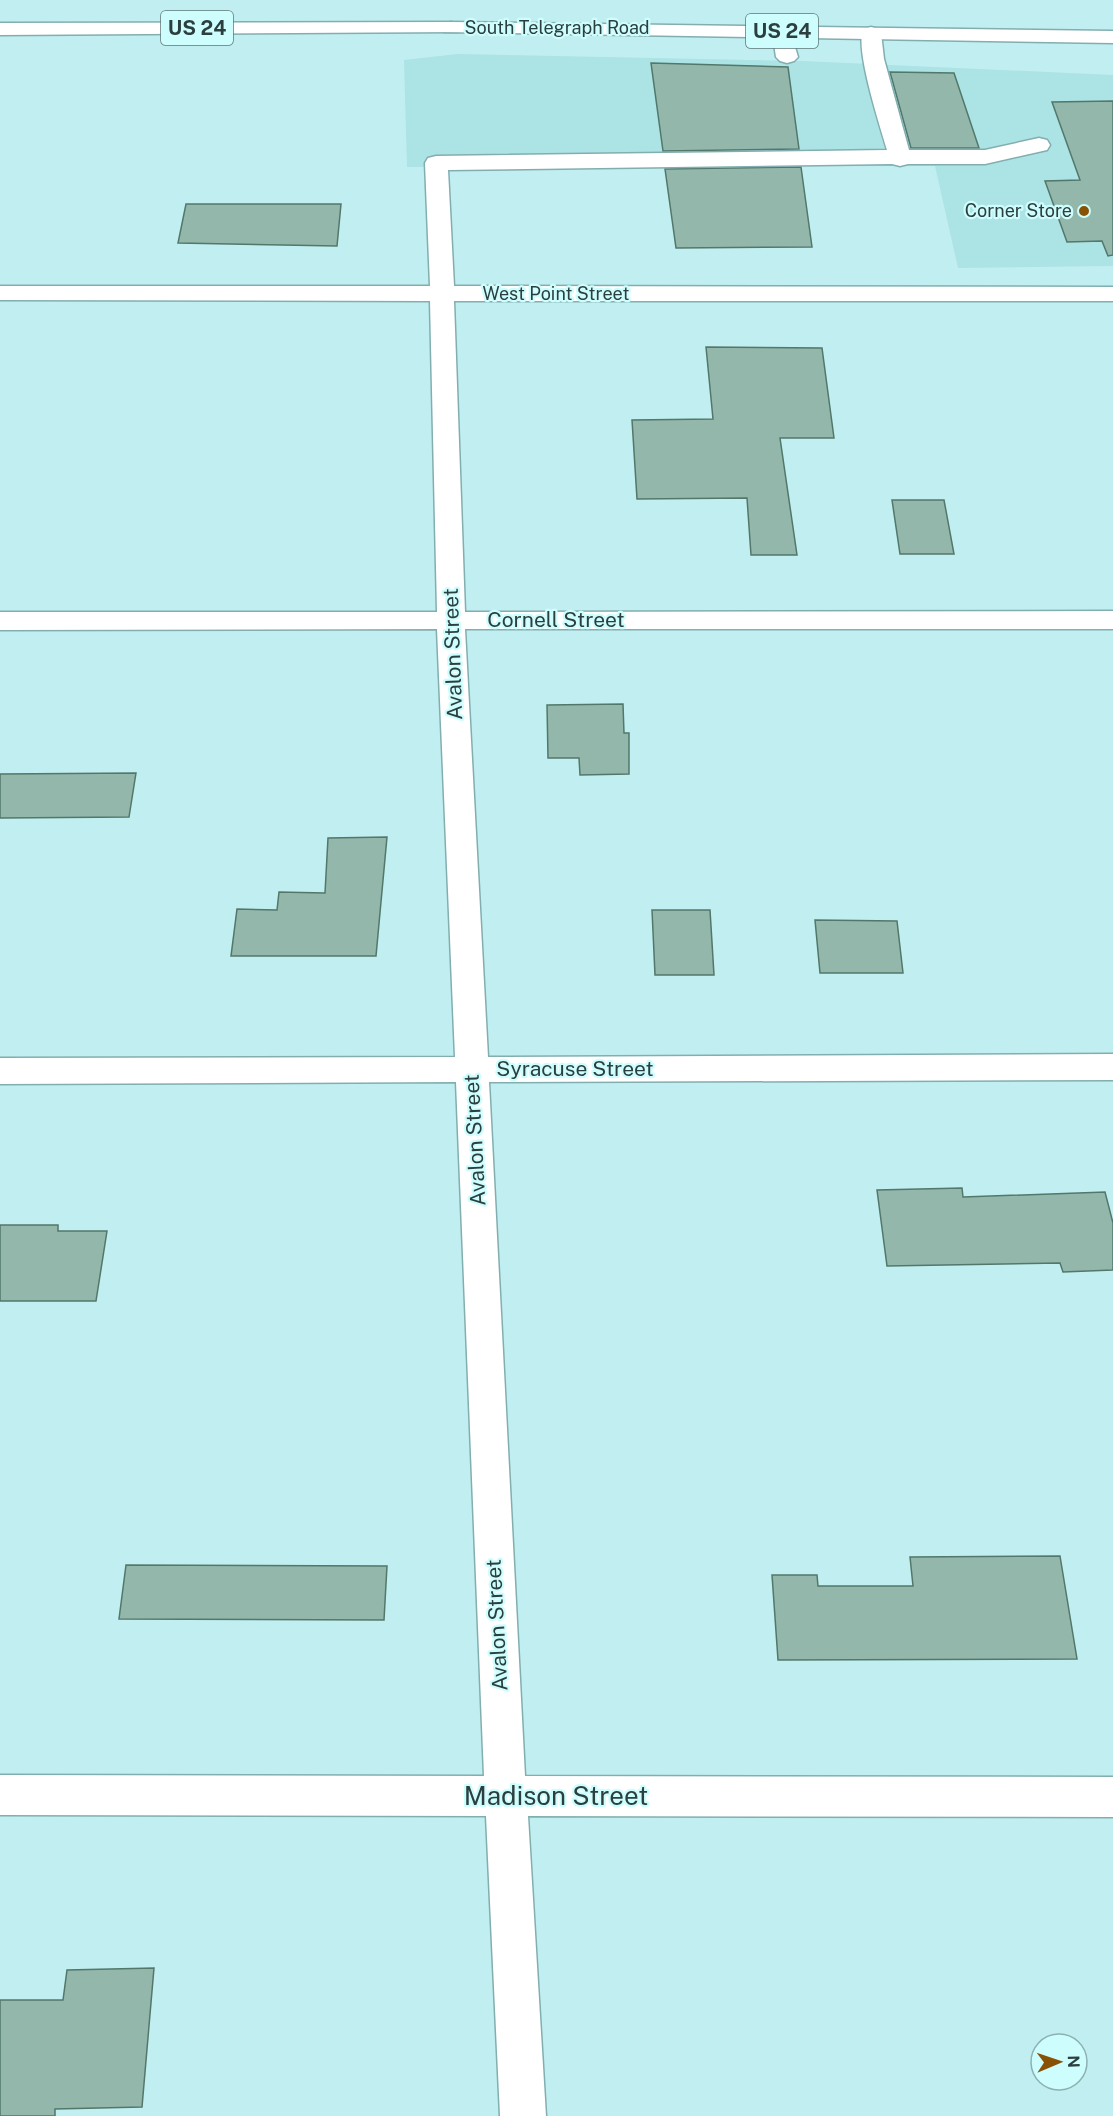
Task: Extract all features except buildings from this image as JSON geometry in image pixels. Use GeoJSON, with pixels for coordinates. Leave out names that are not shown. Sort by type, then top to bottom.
{"type":"FeatureCollection","features":[{"type":"Feature","properties":{"kind":"main road","name":"South Telegraph Road"},"geometry":{"type":"LineString","coordinates":[[0,29],[451,27],[1113,37]]}},
{"type":"Feature","properties":{"kind":"main road"},"geometry":{"type":"LineString","coordinates":[[0,42],[394,28]]}},
{"type":"Feature","properties":{"kind":"main road"},"geometry":{"type":"LineString","coordinates":[[782,31],[787,57]]}},
{"type":"Feature","properties":{"kind":"main road"},"geometry":{"type":"LineString","coordinates":[[870,33],[873,59],[900,159],[985,157],[1039,145]]}},
{"type":"Feature","properties":{"kind":"main road","name":"Avalon Street"},"geometry":{"type":"LineString","coordinates":[[523,2116],[471,1070],[451,620],[436,163],[806,157],[900,159]]}},
{"type":"Feature","properties":{"kind":"main road","name":"West Point Street"},"geometry":{"type":"LineString","coordinates":[[0,293],[1113,294]]}},
{"type":"Feature","properties":{"kind":"main road","name":"Cornell Street"},"geometry":{"type":"LineString","coordinates":[[0,621],[1113,620]]}},
{"type":"Feature","properties":{"kind":"main road","name":"Syracuse Street"},"geometry":{"type":"LineString","coordinates":[[0,1071],[1113,1066]]}},
{"type":"Feature","properties":{"kind":"main road","name":"Madison Street"},"geometry":{"type":"LineString","coordinates":[[0,1795],[1113,1797]]}},
{"type":"Feature","properties":{"kind":"shaded area"},"geometry":{"type":"Polygon","coordinates":[[[457,54],[803,61],[1113,75],[1113,266],[958,268],[935,166],[407,167],[404,60],[457,54]]]}},
{"type":"Feature","properties":{"kind":"place","name":"Corner Store"},"geometry":{"type":"Point","coordinates":[1084,211]}}]}
